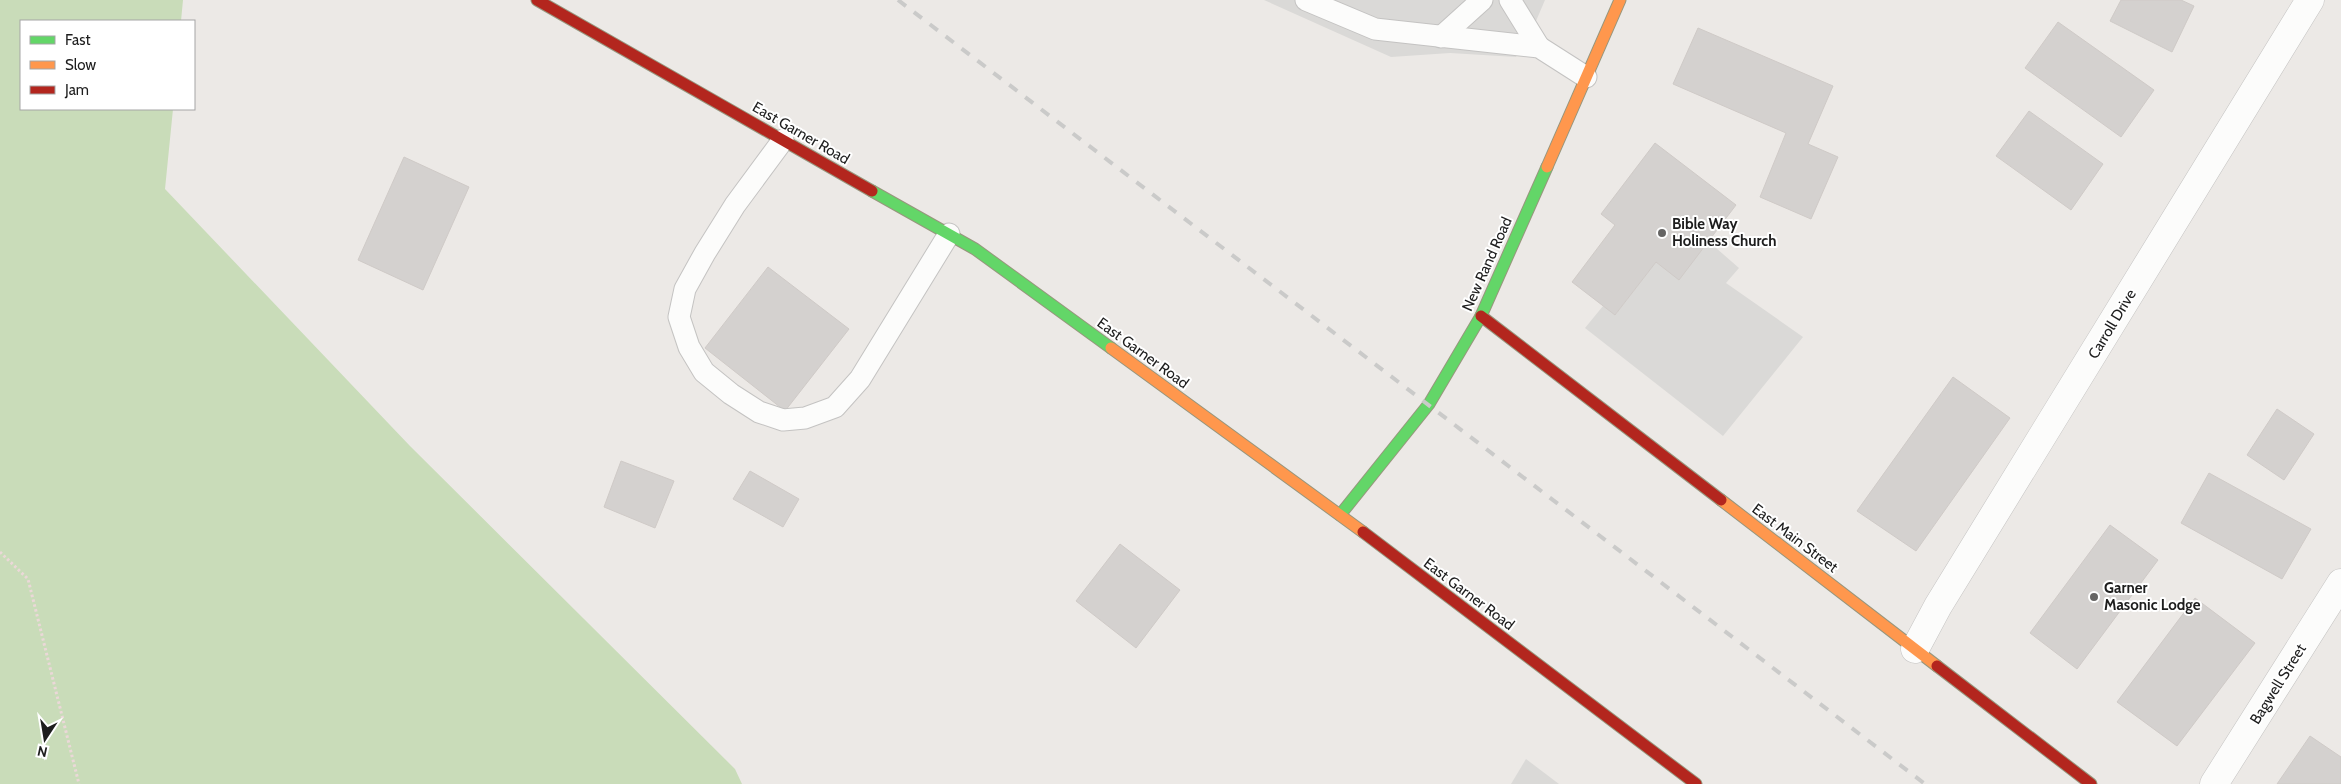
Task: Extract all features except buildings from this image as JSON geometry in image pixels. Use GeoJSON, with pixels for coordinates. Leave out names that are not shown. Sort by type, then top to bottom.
{"type":"FeatureCollection","features":[{"type":"Feature","properties":{"kind":"main road","name":"East Garner Road"},"geometry":{"type":"LineString","coordinates":[[536,0],[975,248],[1340,516],[1696,784]]}},
{"type":"Feature","properties":{"kind":"main road","name":"New Rand Road"},"geometry":{"type":"LineString","coordinates":[[1340,516],[1429,404],[1482,316],[1620,0]]}},
{"type":"Feature","properties":{"kind":"main road","name":"East Main Street"},"geometry":{"type":"LineString","coordinates":[[1482,316],[2091,784]]}},
{"type":"Feature","properties":{"kind":"street","name":"Carroll Drive"},"geometry":{"type":"LineString","coordinates":[[1915,649],[1938,606],[2310,0]]}},
{"type":"Feature","properties":{"kind":"street","name":"Bagwell Street"},"geometry":{"type":"LineString","coordinates":[[2214,784],[2341,583]]}},
{"type":"Feature","properties":{"kind":"lane"},"geometry":{"type":"LineString","coordinates":[[1306,0],[1375,29],[1539,47],[1586,76]]}},
{"type":"Feature","properties":{"kind":"lane"},"geometry":{"type":"LineString","coordinates":[[1441,37],[1482,0]]}},
{"type":"Feature","properties":{"kind":"lane"},"geometry":{"type":"LineString","coordinates":[[1510,0],[1539,47]]}},
{"type":"Feature","properties":{"kind":"lane"},"geometry":{"type":"LineString","coordinates":[[783,140],[735,205],[705,253],[685,289],[679,317],[689,347],[704,372],[731,394],[758,412],[783,420],[805,418],[835,407],[860,379],[949,234]]}},
{"type":"Feature","properties":{"kind":"path"},"geometry":{"type":"LineString","coordinates":[[0,552],[28,579],[79,784]]}},
{"type":"Feature","properties":{"kind":"green space"},"geometry":{"type":"Polygon","coordinates":[[[0,0],[183,0],[181,20],[20,20],[20,110],[173,110],[165,189],[410,446],[735,769],[742,784],[0,784],[0,0]]]}},
{"type":"Feature","properties":{"kind":"shaded area"},"geometry":{"type":"Polygon","coordinates":[[[1264,0],[1545,0],[1536,21],[1516,57],[1450,53],[1391,57],[1264,0]]]}},
{"type":"Feature","properties":{"kind":"shaded area"},"geometry":{"type":"Polygon","coordinates":[[[1708,241],[1739,268],[1726,283],[1803,337],[1723,436],[1585,328],[1603,306],[1616,314],[1656,262],[1679,279],[1708,241]]]}},
{"type":"Feature","properties":{"kind":"shaded area"},"geometry":{"type":"Polygon","coordinates":[[[1526,759],[1559,784],[1511,784],[1526,759]]]}},
{"type":"Feature","properties":{"kind":"railway"},"geometry":{"type":"LineString","coordinates":[[898,0],[1925,784]]}},
{"type":"Feature","properties":{"kind":"traffic: fast"},"geometry":{"type":"LineString","coordinates":[[1340,515],[1429,404],[1481,316],[1547,167]]}},
{"type":"Feature","properties":{"kind":"traffic: fast"},"geometry":{"type":"LineString","coordinates":[[872,191],[975,249],[1111,348]]}},
{"type":"Feature","properties":{"kind":"traffic: slow"},"geometry":{"type":"LineString","coordinates":[[1547,167],[1620,0]]}},
{"type":"Feature","properties":{"kind":"traffic: slow"},"geometry":{"type":"LineString","coordinates":[[1111,348],[1363,532]]}},
{"type":"Feature","properties":{"kind":"traffic: slow"},"geometry":{"type":"LineString","coordinates":[[1721,500],[1937,666]]}},
{"type":"Feature","properties":{"kind":"traffic: jam"},"geometry":{"type":"LineString","coordinates":[[537,0],[872,191]]}},
{"type":"Feature","properties":{"kind":"traffic: jam"},"geometry":{"type":"LineString","coordinates":[[1481,316],[1721,500]]}},
{"type":"Feature","properties":{"kind":"traffic: jam"},"geometry":{"type":"LineString","coordinates":[[1363,532],[1696,784]]}},
{"type":"Feature","properties":{"kind":"traffic: jam"},"geometry":{"type":"LineString","coordinates":[[1937,666],[2091,784]]}},
{"type":"Feature","properties":{"kind":"place","name":"Bible Way Holiness Church"},"geometry":{"type":"Point","coordinates":[1662,233]}},
{"type":"Feature","properties":{"kind":"place","name":"Garner Masonic Lodge"},"geometry":{"type":"Point","coordinates":[2094,597]}}]}
